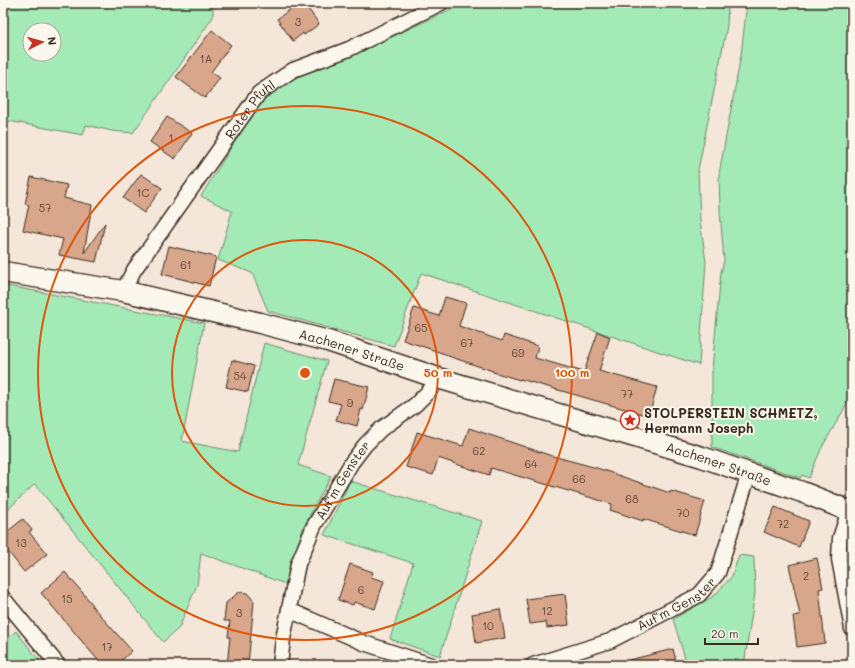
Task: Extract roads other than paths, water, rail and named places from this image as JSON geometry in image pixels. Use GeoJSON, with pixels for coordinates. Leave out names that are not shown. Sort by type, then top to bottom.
{"type":"FeatureCollection","features":[{"type":"Feature","properties":{"kind":"street","name":"Roter Pfuhl"},"geometry":{"type":"LineString","coordinates":[[123,291],[134,270],[259,93],[293,70],[349,49],[441,3]]}},
{"type":"Feature","properties":{"kind":"street","name":"Aachener Straße"},"geometry":{"type":"LineString","coordinates":[[3,272],[123,291],[260,323],[320,339],[438,378],[702,457],[850,511]]}},
{"type":"Feature","properties":{"kind":"street","name":"Auf'm Genster"},"geometry":{"type":"LineString","coordinates":[[280,665],[288,610],[298,564],[314,526],[352,462],[365,445],[381,429],[415,405],[430,390],[438,378]]}},
{"type":"Feature","properties":{"kind":"street","name":"Auf'm Genster"},"geometry":{"type":"LineString","coordinates":[[533,665],[610,641],[699,596],[718,573],[749,474]]}},
{"type":"Feature","properties":{"kind":"street"},"geometry":{"type":"LineString","coordinates":[[850,511],[840,538],[839,559],[852,629]]}},
{"type":"Feature","properties":{"kind":"street"},"geometry":{"type":"LineString","coordinates":[[3,598],[58,665]]}},
{"type":"Feature","properties":{"kind":"street"},"geometry":{"type":"LineString","coordinates":[[288,610],[364,643],[431,665]]}},
{"type":"Feature","properties":{"kind":"place","name":"STOLPERSTEIN SCHMETZ, Hermann Joseph"},"geometry":{"type":"Point","coordinates":[630,420]}}]}
